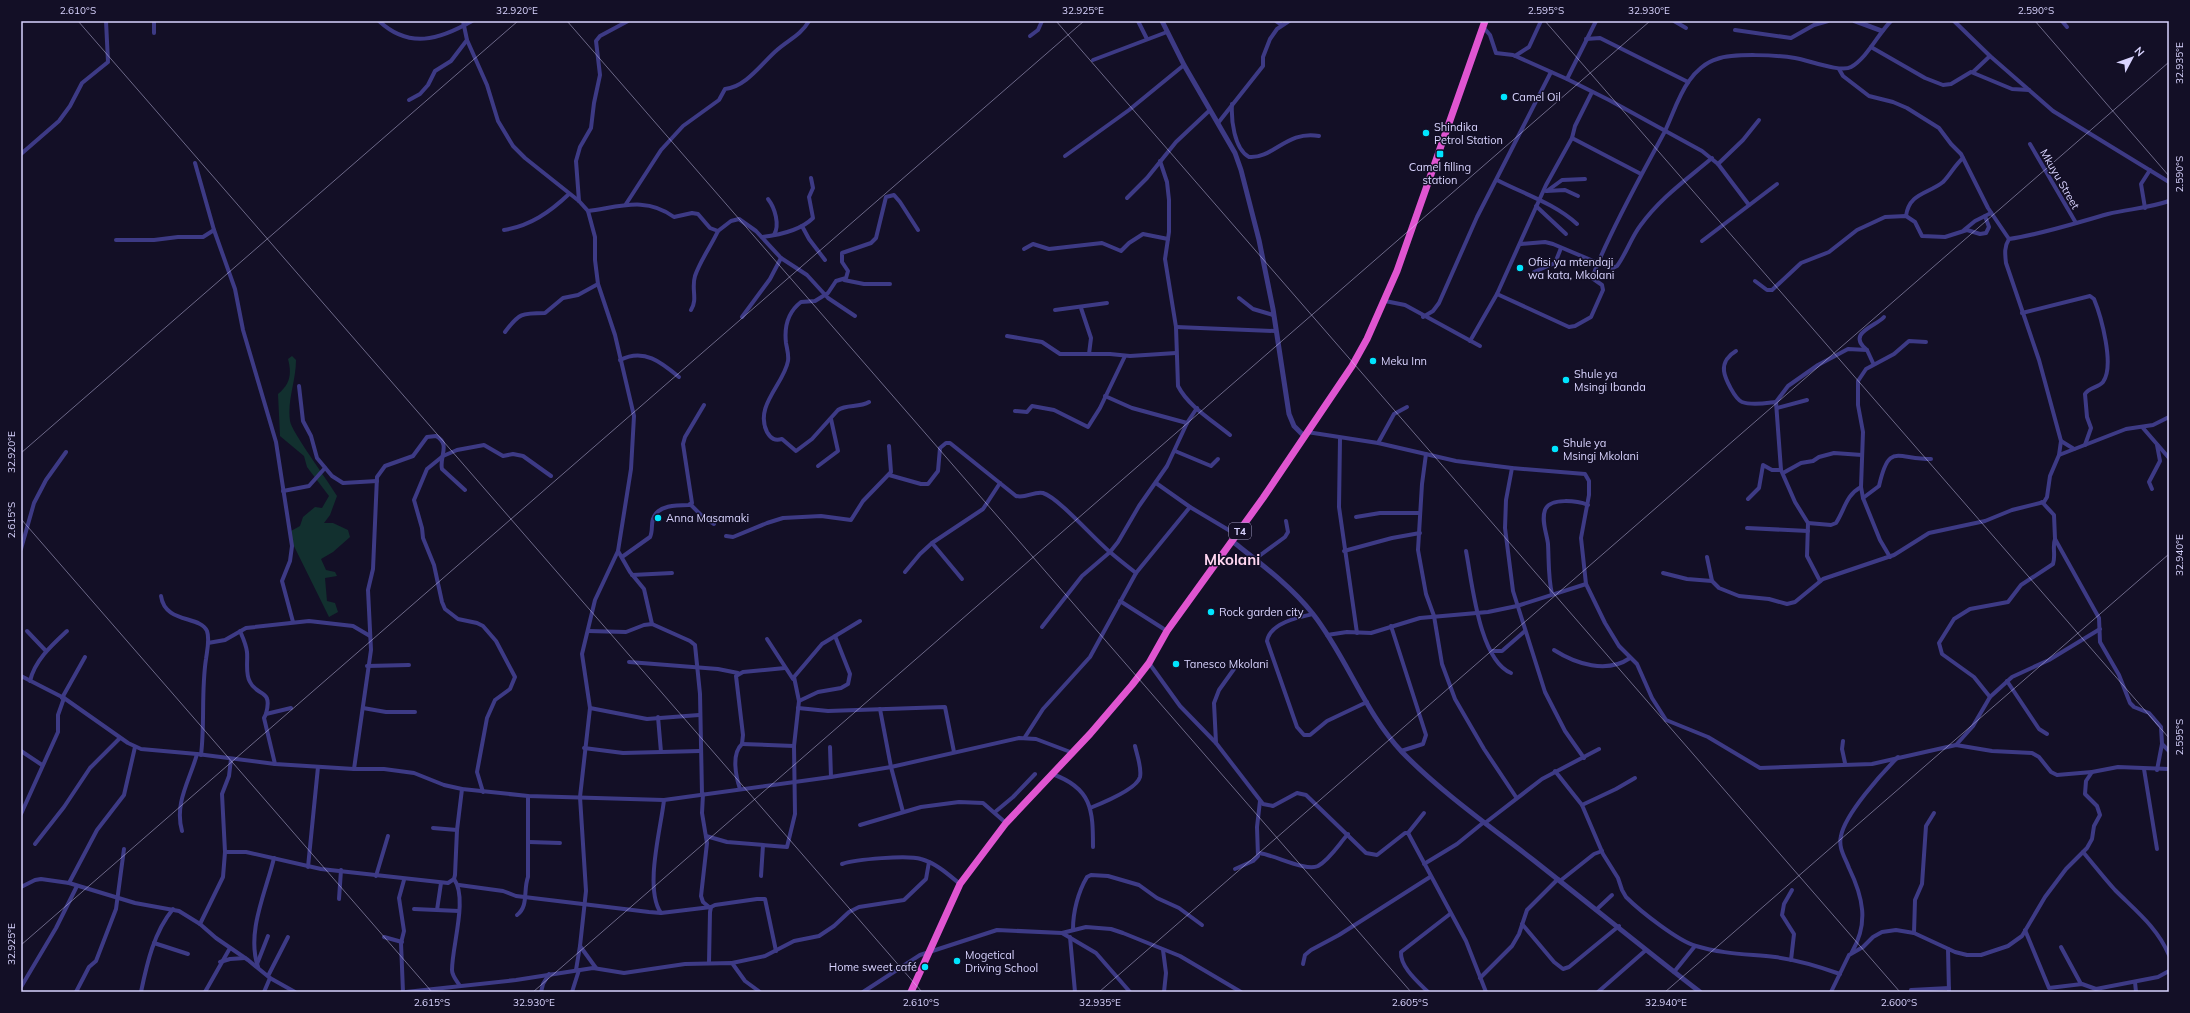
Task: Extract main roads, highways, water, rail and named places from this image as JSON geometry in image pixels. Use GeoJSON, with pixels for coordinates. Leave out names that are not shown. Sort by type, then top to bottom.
{"type":"FeatureCollection","features":[{"type":"Feature","properties":{"kind":"highway","name":"T4"},"geometry":{"type":"LineString","coordinates":[[911,992],[960,884],[1006,822],[1073,753],[1113,709],[1149,663],[1167,631],[1237,535],[1352,366],[1385,301],[1484,25]]}},
{"type":"Feature","properties":{"kind":"place","name":"Camel Oil"},"geometry":{"type":"Point","coordinates":[1504,97]}},
{"type":"Feature","properties":{"kind":"place","name":"Shindika Petrol Station"},"geometry":{"type":"Point","coordinates":[1426,133]}},
{"type":"Feature","properties":{"kind":"place","name":"Camel filling station"},"geometry":{"type":"Point","coordinates":[1440,154]}},
{"type":"Feature","properties":{"kind":"place","name":"Ofisi ya mtendaji wa kata, Mkolani"},"geometry":{"type":"Point","coordinates":[1520,268]}},
{"type":"Feature","properties":{"kind":"place","name":"Meku Inn"},"geometry":{"type":"Point","coordinates":[1373,361]}},
{"type":"Feature","properties":{"kind":"place","name":"Shule ya Msingi Ibanda"},"geometry":{"type":"Point","coordinates":[1566,380]}},
{"type":"Feature","properties":{"kind":"place","name":"Shule ya Msingi Mkolani"},"geometry":{"type":"Point","coordinates":[1555,449]}},
{"type":"Feature","properties":{"kind":"place","name":"Anna Masamaki"},"geometry":{"type":"Point","coordinates":[658,518]}},
{"type":"Feature","properties":{"kind":"place","name":"Rock garden city"},"geometry":{"type":"Point","coordinates":[1211,612]}},
{"type":"Feature","properties":{"kind":"place","name":"Tanesco Mkolani"},"geometry":{"type":"Point","coordinates":[1176,664]}},
{"type":"Feature","properties":{"kind":"place","name":"Mogetical Driving School"},"geometry":{"type":"Point","coordinates":[957,961]}},
{"type":"Feature","properties":{"kind":"place","name":"Home sweet café"},"geometry":{"type":"Point","coordinates":[925,967]}},
{"type":"Feature","properties":{"kind":"district","name":"Mkolani"},"geometry":{"type":"Point","coordinates":[1232,560]}}]}
